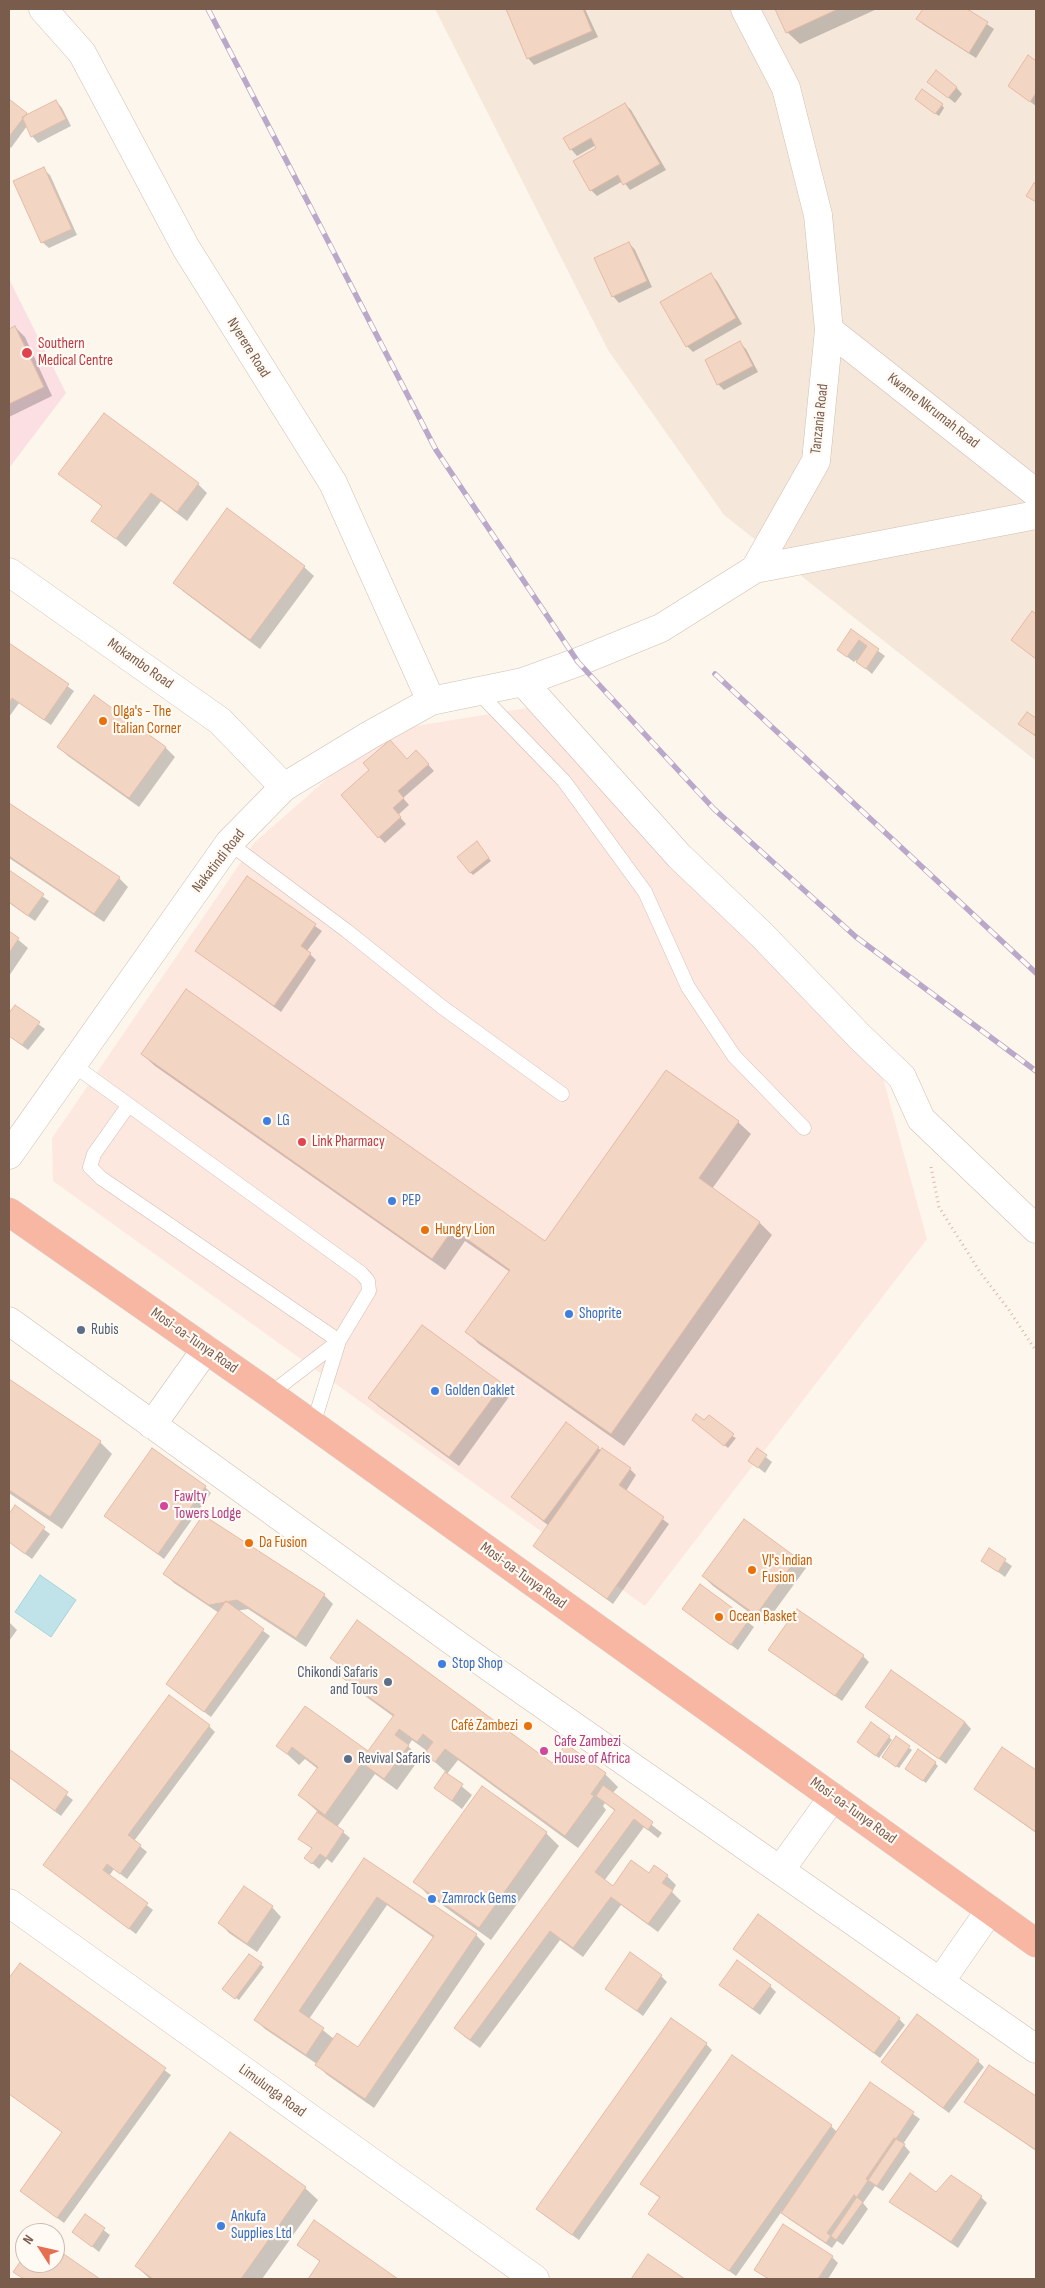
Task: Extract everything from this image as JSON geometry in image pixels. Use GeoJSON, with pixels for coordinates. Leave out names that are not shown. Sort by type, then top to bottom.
{"type":"FeatureCollection","features":[{"type":"Feature","properties":{"kind":"highway","name":"Mosi-oa-Tunya Road"},"geometry":{"type":"LineString","coordinates":[[9,1212],[270,1394],[1036,1943]]}},
{"type":"Feature","properties":{"kind":"street","name":"Nyerere Road"},"geometry":{"type":"LineString","coordinates":[[43,9],[82,53],[186,248],[333,483],[431,701]]}},
{"type":"Feature","properties":{"kind":"street","name":"Tanzania Road"},"geometry":{"type":"LineString","coordinates":[[523,682],[661,628],[755,569],[816,461],[829,330],[818,215],[786,88],[745,9]]}},
{"type":"Feature","properties":{"kind":"street","name":"Kwame Nkrumah Road"},"geometry":{"type":"LineString","coordinates":[[829,330],[1036,493]]}},
{"type":"Feature","properties":{"kind":"street"},"geometry":{"type":"LineString","coordinates":[[755,569],[1036,515]]}},
{"type":"Feature","properties":{"kind":"street","name":"Mokambo Road"},"geometry":{"type":"LineString","coordinates":[[9,572],[220,721],[284,787]]}},
{"type":"Feature","properties":{"kind":"street","name":"Nakatindi Road"},"geometry":{"type":"LineString","coordinates":[[9,1155],[229,843],[284,787],[368,736],[431,701],[523,682]]}},
{"type":"Feature","properties":{"kind":"street"},"geometry":{"type":"LineString","coordinates":[[523,682],[679,856],[762,935],[860,1038],[902,1077],[921,1119],[1036,1229]]}},
{"type":"Feature","properties":{"kind":"street"},"geometry":{"type":"LineString","coordinates":[[9,1321],[462,1648],[781,1869],[1036,2050]]}},
{"type":"Feature","properties":{"kind":"street"},"geometry":{"type":"LineString","coordinates":[[152,1425],[206,1349]]}},
{"type":"Feature","properties":{"kind":"street"},"geometry":{"type":"LineString","coordinates":[[781,1869],[833,1797]]}},
{"type":"Feature","properties":{"kind":"street","name":"Limulunga Road"},"geometry":{"type":"LineString","coordinates":[[9,1903],[534,2279]]}},
{"type":"Feature","properties":{"kind":"street"},"geometry":{"type":"LineString","coordinates":[[940,1982],[990,1910]]}},
{"type":"Feature","properties":{"kind":"lane"},"geometry":{"type":"LineString","coordinates":[[477,691],[564,781],[645,892],[688,988],[734,1056],[804,1128]]}},
{"type":"Feature","properties":{"kind":"lane"},"geometry":{"type":"LineString","coordinates":[[229,843],[347,931],[442,1007],[562,1094]]}},
{"type":"Feature","properties":{"kind":"lane"},"geometry":{"type":"LineString","coordinates":[[72,1064],[361,1273],[368,1281],[369,1290],[339,1341],[313,1425]]}},
{"type":"Feature","properties":{"kind":"lane"},"geometry":{"type":"LineString","coordinates":[[128,1106],[94,1154],[90,1167],[101,1178],[339,1341]]}},
{"type":"Feature","properties":{"kind":"lane"},"geometry":{"type":"LineString","coordinates":[[270,1394],[339,1341]]}},
{"type":"Feature","properties":{"kind":"path"},"geometry":{"type":"LineString","coordinates":[[929,1158],[939,1207],[980,1272],[1036,1351]]}},
{"type":"Feature","properties":{"kind":"shaded area"},"geometry":{"type":"Polygon","coordinates":[[[435,9],[1036,9],[1036,761],[724,515],[608,350],[435,9]]]}},
{"type":"Feature","properties":{"kind":"shaded area","name":"Southern Medical Centre"},"geometry":{"type":"Polygon","coordinates":[[[9,279],[66,393],[9,468],[9,279]]]}},
{"type":"Feature","properties":{"kind":"shaded area"},"geometry":{"type":"Polygon","coordinates":[[[527,708],[883,1078],[927,1239],[645,1606],[53,1181],[52,1138],[254,843],[336,771],[409,727],[527,708]]]}},
{"type":"Feature","properties":{"kind":"water"},"geometry":{"type":"Polygon","coordinates":[[[40,1575],[76,1600],[51,1637],[15,1612],[40,1575]]]}},
{"type":"Feature","properties":{"kind":"building"},"geometry":{"type":"Polygon","coordinates":[[[506,9],[583,9],[592,31],[527,59],[506,9]]]}},
{"type":"Feature","properties":{"kind":"building"},"geometry":{"type":"Polygon","coordinates":[[[775,9],[838,9],[786,33],[775,9]]]}},
{"type":"Feature","properties":{"kind":"building"},"geometry":{"type":"Polygon","coordinates":[[[923,9],[967,9],[988,22],[969,53],[916,19],[923,9]]]}},
{"type":"Feature","properties":{"kind":"building"},"geometry":{"type":"Polygon","coordinates":[[[1028,55],[1036,61],[1036,93],[1030,102],[1008,86],[1028,55]]]}},
{"type":"Feature","properties":{"kind":"building"},"geometry":{"type":"Polygon","coordinates":[[[936,70],[957,87],[948,98],[927,82],[936,70]]]}},
{"type":"Feature","properties":{"kind":"building"},"geometry":{"type":"Polygon","coordinates":[[[922,89],[943,104],[935,114],[915,99],[922,89]]]}},
{"type":"Feature","properties":{"kind":"building"},"geometry":{"type":"Polygon","coordinates":[[[9,99],[27,113],[9,137],[9,99]]]}},
{"type":"Feature","properties":{"kind":"building"},"geometry":{"type":"Polygon","coordinates":[[[56,100],[66,119],[31,137],[22,117],[56,100]]]}},
{"type":"Feature","properties":{"kind":"building"},"geometry":{"type":"Polygon","coordinates":[[[625,103],[660,164],[623,185],[618,175],[590,191],[573,161],[596,148],[591,138],[570,150],[563,138],[625,103]]]}},
{"type":"Feature","properties":{"kind":"building"},"geometry":{"type":"Polygon","coordinates":[[[44,167],[72,229],[41,243],[13,181],[44,167]]]}},
{"type":"Feature","properties":{"kind":"building"},"geometry":{"type":"Polygon","coordinates":[[[1034,183],[1036,184],[1036,202],[1026,196],[1034,183]]]}},
{"type":"Feature","properties":{"kind":"building"},"geometry":{"type":"Polygon","coordinates":[[[629,242],[647,281],[612,297],[594,258],[629,242]]]}},
{"type":"Feature","properties":{"kind":"building"},"geometry":{"type":"Polygon","coordinates":[[[711,273],[736,318],[686,347],[660,302],[711,273]]]}},
{"type":"Feature","properties":{"kind":"building"},"geometry":{"type":"Polygon","coordinates":[[[15,326],[44,387],[9,404],[9,329],[15,326]]]}},
{"type":"Feature","properties":{"kind":"building"},"geometry":{"type":"Polygon","coordinates":[[[740,341],[753,366],[717,385],[705,360],[740,341]]]}},
{"type":"Feature","properties":{"kind":"building"},"geometry":{"type":"Polygon","coordinates":[[[104,413],[199,483],[177,512],[151,493],[116,539],[91,521],[102,506],[58,474],[104,413]]]}},
{"type":"Feature","properties":{"kind":"building"},"geometry":{"type":"Polygon","coordinates":[[[227,508],[305,566],[250,640],[173,583],[227,508]]]}},
{"type":"Feature","properties":{"kind":"building"},"geometry":{"type":"Polygon","coordinates":[[[1032,611],[1036,614],[1036,659],[1011,640],[1032,611]]]}},
{"type":"Feature","properties":{"kind":"building"},"geometry":{"type":"Polygon","coordinates":[[[851,629],[879,649],[866,669],[856,662],[867,646],[859,640],[847,657],[837,650],[851,629]]]}},
{"type":"Feature","properties":{"kind":"building"},"geometry":{"type":"Polygon","coordinates":[[[9,643],[69,684],[44,720],[12,698],[9,703],[9,643]]]}},
{"type":"Feature","properties":{"kind":"building","name":"Olga's - The Italian Corner"},"geometry":{"type":"Polygon","coordinates":[[[94,695],[166,747],[129,798],[57,747],[94,695]]]}},
{"type":"Feature","properties":{"kind":"building"},"geometry":{"type":"Polygon","coordinates":[[[1027,712],[1036,718],[1036,736],[1018,724],[1027,712]]]}},
{"type":"Feature","properties":{"kind":"building"},"geometry":{"type":"Polygon","coordinates":[[[390,740],[407,759],[416,750],[429,764],[398,791],[404,798],[393,808],[401,817],[378,838],[341,795],[369,770],[363,763],[390,740]]]}},
{"type":"Feature","properties":{"kind":"building"},"geometry":{"type":"Polygon","coordinates":[[[9,803],[120,877],[94,914],[9,856],[9,803]]]}},
{"type":"Feature","properties":{"kind":"building"},"geometry":{"type":"Polygon","coordinates":[[[477,841],[489,858],[470,873],[457,857],[477,841]]]}},
{"type":"Feature","properties":{"kind":"building"},"geometry":{"type":"Polygon","coordinates":[[[9,870],[44,894],[28,916],[9,902],[9,870]]]}},
{"type":"Feature","properties":{"kind":"building"},"geometry":{"type":"Polygon","coordinates":[[[247,876],[316,924],[301,946],[311,953],[274,1006],[195,951],[247,876]]]}},
{"type":"Feature","properties":{"kind":"building"},"geometry":{"type":"Polygon","coordinates":[[[9,931],[19,938],[9,953],[9,931]]]}},
{"type":"Feature","properties":{"kind":"building"},"geometry":{"type":"Polygon","coordinates":[[[186,989],[545,1241],[666,1070],[739,1121],[699,1178],[760,1222],[611,1434],[465,1332],[510,1270],[453,1229],[432,1259],[141,1054],[186,989]]]}},
{"type":"Feature","properties":{"kind":"building"},"geometry":{"type":"Polygon","coordinates":[[[15,1005],[40,1022],[22,1045],[9,1036],[9,1013],[15,1005]]]}},
{"type":"Feature","properties":{"kind":"building","name":"Golden Oaklet"},"geometry":{"type":"Polygon","coordinates":[[[422,1325],[503,1384],[449,1457],[368,1398],[422,1325]]]}},
{"type":"Feature","properties":{"kind":"building"},"geometry":{"type":"Polygon","coordinates":[[[9,1379],[101,1441],[50,1517],[9,1490],[9,1379]]]}},
{"type":"Feature","properties":{"kind":"building"},"geometry":{"type":"Polygon","coordinates":[[[696,1414],[704,1420],[709,1415],[734,1434],[724,1446],[692,1420],[696,1414]]]}},
{"type":"Feature","properties":{"kind":"building"},"geometry":{"type":"Polygon","coordinates":[[[566,1422],[599,1447],[544,1521],[511,1497],[566,1422]]]}},
{"type":"Feature","properties":{"kind":"building"},"geometry":{"type":"Polygon","coordinates":[[[152,1448],[206,1486],[158,1554],[104,1516],[152,1448]]]}},
{"type":"Feature","properties":{"kind":"building"},"geometry":{"type":"Polygon","coordinates":[[[602,1448],[631,1468],[619,1485],[664,1517],[607,1599],[533,1546],[602,1448]]]}},
{"type":"Feature","properties":{"kind":"building"},"geometry":{"type":"Polygon","coordinates":[[[757,1448],[767,1455],[758,1468],[748,1461],[757,1448]]]}},
{"type":"Feature","properties":{"kind":"building"},"geometry":{"type":"Polygon","coordinates":[[[15,1505],[45,1527],[25,1554],[9,1542],[9,1514],[15,1505]]]}},
{"type":"Feature","properties":{"kind":"building"},"geometry":{"type":"Polygon","coordinates":[[[203,1515],[325,1594],[296,1638],[237,1600],[209,1605],[163,1574],[203,1515]]]}},
{"type":"Feature","properties":{"kind":"building"},"geometry":{"type":"Polygon","coordinates":[[[744,1519],[797,1558],[756,1615],[702,1576],[744,1519]]]}},
{"type":"Feature","properties":{"kind":"building"},"geometry":{"type":"Polygon","coordinates":[[[989,1548],[1006,1559],[998,1572],[981,1561],[989,1548]]]}},
{"type":"Feature","properties":{"kind":"building"},"geometry":{"type":"Polygon","coordinates":[[[700,1584],[749,1620],[731,1645],[682,1609],[700,1584]]]}},
{"type":"Feature","properties":{"kind":"building"},"geometry":{"type":"Polygon","coordinates":[[[226,1601],[264,1629],[204,1712],[166,1684],[226,1601]]]}},
{"type":"Feature","properties":{"kind":"building"},"geometry":{"type":"Polygon","coordinates":[[[797,1609],[864,1655],[835,1696],[768,1650],[797,1609]]]}},
{"type":"Feature","properties":{"kind":"building"},"geometry":{"type":"Polygon","coordinates":[[[357,1620],[552,1763],[566,1744],[606,1773],[591,1794],[594,1796],[565,1836],[445,1749],[435,1762],[424,1754],[433,1742],[423,1734],[417,1742],[399,1729],[395,1735],[409,1745],[384,1779],[362,1763],[325,1815],[298,1795],[318,1767],[292,1747],[287,1754],[276,1746],[305,1706],[368,1751],[394,1715],[340,1676],[345,1669],[330,1658],[357,1620]]]}},
{"type":"Feature","properties":{"kind":"building"},"geometry":{"type":"Polygon","coordinates":[[[891,1670],[965,1722],[939,1759],[865,1707],[891,1670]]]}},
{"type":"Feature","properties":{"kind":"building"},"geometry":{"type":"Polygon","coordinates":[[[169,1695],[210,1725],[128,1835],[141,1845],[120,1874],[107,1864],[103,1870],[148,1903],[129,1929],[43,1865],[169,1695]]]}},
{"type":"Feature","properties":{"kind":"building"},"geometry":{"type":"Polygon","coordinates":[[[871,1722],[890,1736],[876,1756],[857,1742],[871,1722]]]}},
{"type":"Feature","properties":{"kind":"building"},"geometry":{"type":"Polygon","coordinates":[[[896,1736],[910,1746],[896,1767],[882,1757],[896,1736]]]}},
{"type":"Feature","properties":{"kind":"building"},"geometry":{"type":"Polygon","coordinates":[[[1002,1747],[1036,1770],[1036,1832],[974,1789],[1002,1747]]]}},
{"type":"Feature","properties":{"kind":"building"},"geometry":{"type":"Polygon","coordinates":[[[9,1749],[68,1792],[55,1811],[9,1777],[9,1749]]]}},
{"type":"Feature","properties":{"kind":"building"},"geometry":{"type":"Polygon","coordinates":[[[918,1749],[936,1762],[923,1781],[905,1769],[918,1749]]]}},
{"type":"Feature","properties":{"kind":"building"},"geometry":{"type":"Polygon","coordinates":[[[445,1772],[463,1784],[452,1801],[434,1788],[445,1772]]]}},
{"type":"Feature","properties":{"kind":"building"},"geometry":{"type":"Polygon","coordinates":[[[603,1785],[653,1822],[648,1830],[634,1819],[595,1872],[613,1886],[631,1860],[649,1873],[654,1865],[668,1875],[662,1883],[673,1890],[648,1924],[611,1897],[573,1948],[550,1931],[470,2040],[454,2028],[615,1810],[596,1796],[603,1785]]]}},
{"type":"Feature","properties":{"kind":"building"},"geometry":{"type":"Polygon","coordinates":[[[482,1786],[547,1832],[479,1928],[413,1882],[482,1786]]]}},
{"type":"Feature","properties":{"kind":"building"},"geometry":{"type":"Polygon","coordinates":[[[317,1812],[344,1831],[326,1858],[320,1854],[312,1864],[304,1858],[312,1848],[298,1839],[317,1812]]]}},
{"type":"Feature","properties":{"kind":"building"},"geometry":{"type":"Polygon","coordinates":[[[364,1858],[477,1934],[365,2099],[315,2065],[337,2033],[358,2047],[434,1936],[377,1897],[299,2011],[324,2028],[306,2055],[254,2020],[364,1858]]]}},
{"type":"Feature","properties":{"kind":"building"},"geometry":{"type":"Polygon","coordinates":[[[244,1886],[273,1906],[247,1944],[218,1923],[244,1886]]]}},
{"type":"Feature","properties":{"kind":"building"},"geometry":{"type":"Polygon","coordinates":[[[758,1914],[900,2018],[874,2053],[733,1949],[758,1914]]]}},
{"type":"Feature","properties":{"kind":"building"},"geometry":{"type":"Polygon","coordinates":[[[630,1952],[662,1975],[637,2011],[605,1989],[630,1952]]]}},
{"type":"Feature","properties":{"kind":"building"},"geometry":{"type":"Polygon","coordinates":[[[249,1954],[262,1963],[235,1999],[222,1989],[249,1954]]]}},
{"type":"Feature","properties":{"kind":"building"},"geometry":{"type":"Polygon","coordinates":[[[737,1960],[771,1985],[753,2009],[719,1985],[737,1960]]]}},
{"type":"Feature","properties":{"kind":"building"},"geometry":{"type":"Polygon","coordinates":[[[20,1963],[166,2068],[57,2218],[20,2191],[62,2132],[9,2094],[9,1978],[20,1963]]]}},
{"type":"Feature","properties":{"kind":"building"},"geometry":{"type":"Polygon","coordinates":[[[917,2014],[979,2060],[943,2108],[881,2062],[917,2014]]]}},
{"type":"Feature","properties":{"kind":"building"},"geometry":{"type":"Polygon","coordinates":[[[671,2018],[707,2043],[572,2235],[536,2209],[671,2018]]]}},
{"type":"Feature","properties":{"kind":"building"},"geometry":{"type":"Polygon","coordinates":[[[732,2055],[832,2125],[729,2271],[648,2214],[660,2197],[640,2184],[732,2055]]]}},
{"type":"Feature","properties":{"kind":"building"},"geometry":{"type":"Polygon","coordinates":[[[989,2065],[1036,2096],[1036,2150],[964,2102],[989,2065]]]}},
{"type":"Feature","properties":{"kind":"building"},"geometry":{"type":"Polygon","coordinates":[[[870,2082],[914,2112],[826,2243],[781,2213],[870,2082]]]}},
{"type":"Feature","properties":{"kind":"building","name":"Ankufa Supplies Ltd"},"geometry":{"type":"Polygon","coordinates":[[[230,2132],[306,2187],[241,2279],[153,2279],[135,2266],[230,2132]]]}},
{"type":"Feature","properties":{"kind":"building"},"geometry":{"type":"Polygon","coordinates":[[[894,2138],[905,2144],[877,2186],[866,2179],[894,2138]]]}},
{"type":"Feature","properties":{"kind":"building"},"geometry":{"type":"Polygon","coordinates":[[[910,2173],[936,2192],[951,2175],[982,2196],[951,2242],[889,2202],[910,2173]]]}},
{"type":"Feature","properties":{"kind":"building"},"geometry":{"type":"Polygon","coordinates":[[[854,2195],[863,2202],[836,2240],[827,2233],[854,2195]]]}},
{"type":"Feature","properties":{"kind":"building"},"geometry":{"type":"Polygon","coordinates":[[[85,2214],[105,2228],[92,2247],[72,2232],[85,2214]]]}},
{"type":"Feature","properties":{"kind":"building"},"geometry":{"type":"Polygon","coordinates":[[[314,2220],[398,2279],[308,2279],[320,2261],[297,2245],[314,2220]]]}},
{"type":"Feature","properties":{"kind":"building"},"geometry":{"type":"Polygon","coordinates":[[[783,2224],[833,2256],[818,2279],[769,2279],[754,2270],[783,2224]]]}},
{"type":"Feature","properties":{"kind":"building"},"geometry":{"type":"Polygon","coordinates":[[[648,2254],[685,2279],[631,2279],[648,2254]]]}},
{"type":"Feature","properties":{"kind":"building"},"geometry":{"type":"Polygon","coordinates":[[[65,2255],[100,2279],[24,2279],[13,2272],[15,2269],[15,2273],[65,2273],[65,2255]]]}},
{"type":"Feature","properties":{"kind":"railway"},"geometry":{"type":"LineString","coordinates":[[208,9],[436,450],[578,662],[714,809],[856,937],[1036,1071]]}},
{"type":"Feature","properties":{"kind":"railway"},"geometry":{"type":"LineString","coordinates":[[715,674],[1036,973]]}},
{"type":"Feature","properties":{"kind":"place","name":"Southern Medical Centre"},"geometry":{"type":"Point","coordinates":[27,353]}},
{"type":"Feature","properties":{"kind":"place","name":"Olga's - The Italian Corner"},"geometry":{"type":"Point","coordinates":[103,721]}},
{"type":"Feature","properties":{"kind":"place","name":"LG"},"geometry":{"type":"Point","coordinates":[267,1121]}},
{"type":"Feature","properties":{"kind":"place","name":"Link Pharmacy"},"geometry":{"type":"Point","coordinates":[302,1142]}},
{"type":"Feature","properties":{"kind":"place","name":"PEP"},"geometry":{"type":"Point","coordinates":[392,1201]}},
{"type":"Feature","properties":{"kind":"place","name":"Hungry Lion"},"geometry":{"type":"Point","coordinates":[425,1230]}},
{"type":"Feature","properties":{"kind":"place","name":"Shoprite"},"geometry":{"type":"Point","coordinates":[569,1314]}},
{"type":"Feature","properties":{"kind":"place","name":"Rubis"},"geometry":{"type":"Point","coordinates":[81,1330]}},
{"type":"Feature","properties":{"kind":"place","name":"Golden Oaklet"},"geometry":{"type":"Point","coordinates":[435,1391]}},
{"type":"Feature","properties":{"kind":"place","name":"Fawlty Towers Lodge"},"geometry":{"type":"Point","coordinates":[164,1506]}},
{"type":"Feature","properties":{"kind":"place","name":"Da Fusion"},"geometry":{"type":"Point","coordinates":[249,1543]}},
{"type":"Feature","properties":{"kind":"place","name":"VJ's Indian Fusion"},"geometry":{"type":"Point","coordinates":[752,1570]}},
{"type":"Feature","properties":{"kind":"place","name":"Ocean Basket"},"geometry":{"type":"Point","coordinates":[719,1617]}},
{"type":"Feature","properties":{"kind":"place","name":"Stop Shop"},"geometry":{"type":"Point","coordinates":[442,1664]}},
{"type":"Feature","properties":{"kind":"place","name":"Chikondi Safaris and Tours"},"geometry":{"type":"Point","coordinates":[388,1682]}},
{"type":"Feature","properties":{"kind":"place","name":"Café Zambezi"},"geometry":{"type":"Point","coordinates":[528,1726]}},
{"type":"Feature","properties":{"kind":"place","name":"Cafe Zambezi House of Africa"},"geometry":{"type":"Point","coordinates":[544,1751]}},
{"type":"Feature","properties":{"kind":"place","name":"Revival Safaris"},"geometry":{"type":"Point","coordinates":[348,1759]}},
{"type":"Feature","properties":{"kind":"place","name":"Zamrock Gems"},"geometry":{"type":"Point","coordinates":[432,1899]}},
{"type":"Feature","properties":{"kind":"place","name":"Ankufa Supplies Ltd"},"geometry":{"type":"Point","coordinates":[221,2226]}}]}
